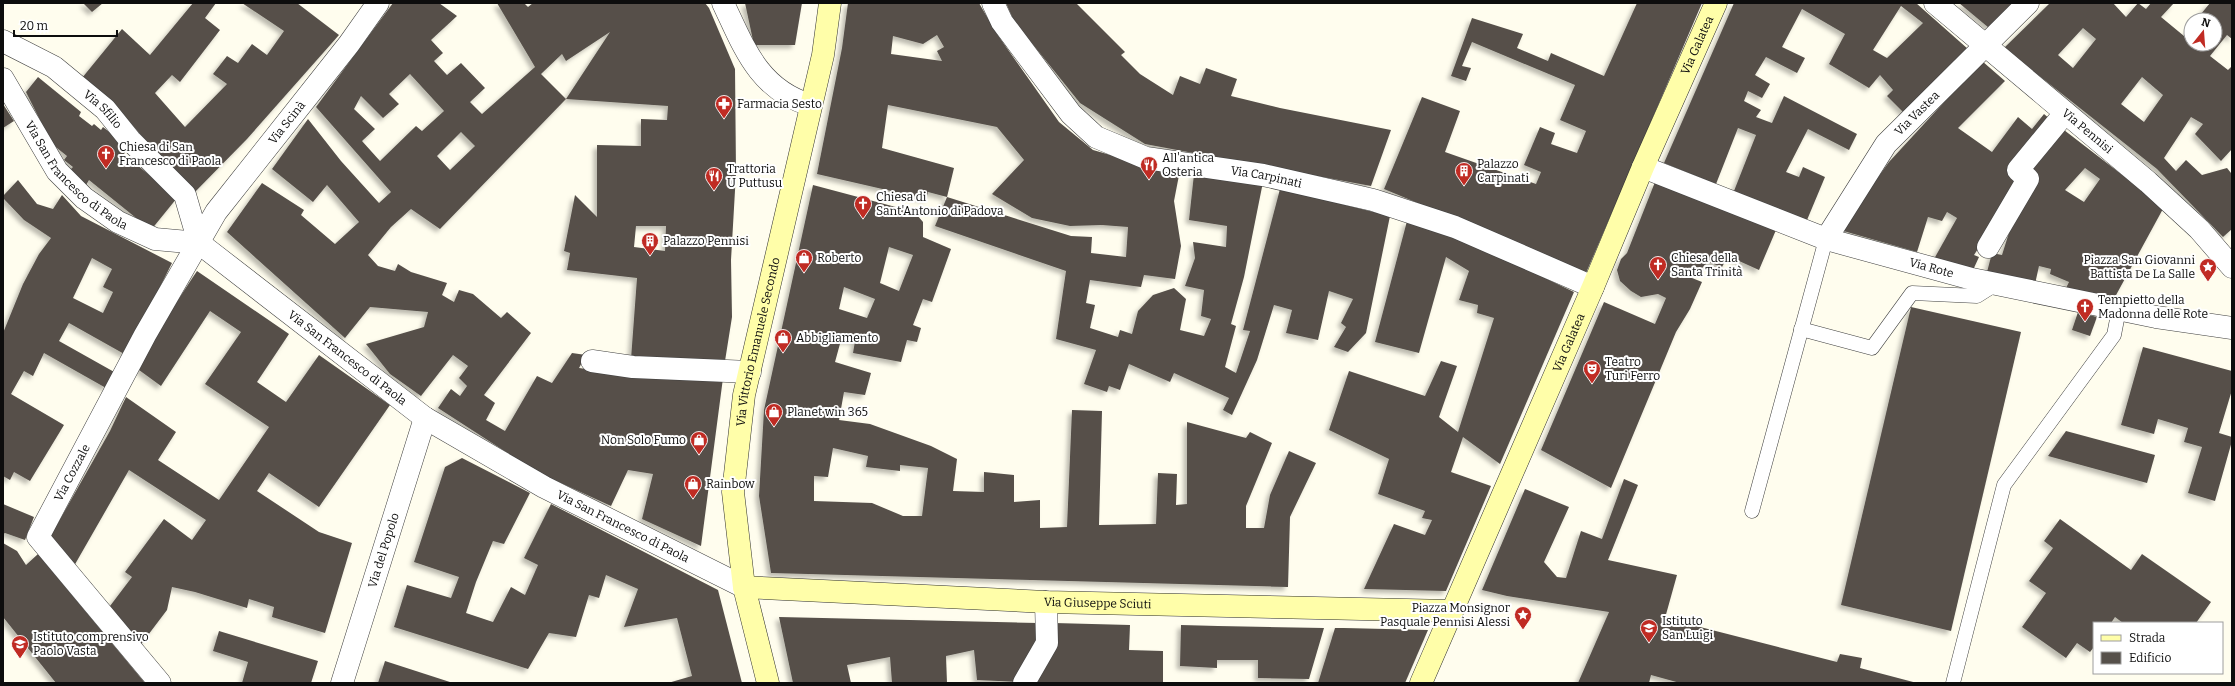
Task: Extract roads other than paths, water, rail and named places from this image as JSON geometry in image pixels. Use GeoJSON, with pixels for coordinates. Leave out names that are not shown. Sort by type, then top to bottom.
{"type":"FeatureCollection","features":[{"type":"Feature","properties":{"kind":"street","name":"Via Scinà"},"geometry":{"type":"LineString","coordinates":[[199,243],[216,212],[349,44],[378,3]]}},
{"type":"Feature","properties":{"kind":"street"},"geometry":{"type":"LineString","coordinates":[[723,3],[748,57],[774,86],[793,100],[810,105]]}},
{"type":"Feature","properties":{"kind":"street","name":"Via Vittorio Emanuele Secondo"},"geometry":{"type":"LineString","coordinates":[[768,683],[744,587],[734,492],[744,395],[810,105],[823,55],[830,3]]}},
{"type":"Feature","properties":{"kind":"street","name":"Via Carpinati"},"geometry":{"type":"LineString","coordinates":[[993,3],[1002,22],[1071,114],[1096,137],[1146,158],[1264,175],[1372,200],[1455,227],[1593,287]]}},
{"type":"Feature","properties":{"kind":"street","name":"Via Galatea"},"geometry":{"type":"LineString","coordinates":[[1421,683],[1593,287],[1643,167],[1716,3]]}},
{"type":"Feature","properties":{"kind":"street","name":"Via Pennisi"},"geometry":{"type":"LineString","coordinates":[[1935,3],[1984,46],[2148,182],[2199,229],[2232,267]]}},
{"type":"Feature","properties":{"kind":"street","name":"Via Vastea"},"geometry":{"type":"LineString","coordinates":[[1826,239],[1886,144],[2028,3]]}},
{"type":"Feature","properties":{"kind":"street","name":"Via Sfilio"},"geometry":{"type":"LineString","coordinates":[[3,41],[54,67],[106,109],[130,140],[186,195],[199,243]]}},
{"type":"Feature","properties":{"kind":"street","name":"Via San Francesco di Paola"},"geometry":{"type":"LineString","coordinates":[[3,79],[57,171],[84,198],[118,222],[155,239],[199,243],[425,418],[544,487],[744,587]]}},
{"type":"Feature","properties":{"kind":"street"},"geometry":{"type":"LineString","coordinates":[[1988,247],[2028,179],[2018,170],[2065,113]]}},
{"type":"Feature","properties":{"kind":"street","name":"Via Rote"},"geometry":{"type":"LineString","coordinates":[[1643,167],[1826,239],[1996,284],[2156,317],[2232,328]]}},
{"type":"Feature","properties":{"kind":"street","name":"Via Cozzale"},"geometry":{"type":"LineString","coordinates":[[160,683],[38,537],[145,335],[199,243]]}},
{"type":"Feature","properties":{"kind":"street"},"geometry":{"type":"LineString","coordinates":[[592,361],[633,367],[750,372]]}},
{"type":"Feature","properties":{"kind":"street","name":"Via del Popolo"},"geometry":{"type":"LineString","coordinates":[[342,683],[425,418]]}},
{"type":"Feature","properties":{"kind":"street","name":"Via Giuseppe Sciuti"},"geometry":{"type":"LineString","coordinates":[[744,587],[1046,602],[1452,611]]}},
{"type":"Feature","properties":{"kind":"street"},"geometry":{"type":"LineString","coordinates":[[1024,683],[1047,643],[1046,602]]}},
{"type":"Feature","properties":{"kind":"lane"},"geometry":{"type":"LineString","coordinates":[[1752,511],[1826,239]]}},
{"type":"Feature","properties":{"kind":"lane"},"geometry":{"type":"LineString","coordinates":[[1801,329],[1872,348],[1912,293],[1978,296],[1996,284]]}},
{"type":"Feature","properties":{"kind":"lane"},"geometry":{"type":"LineString","coordinates":[[1953,683],[2004,485],[2114,335],[2119,309]]}},
{"type":"Feature","properties":{"kind":"place","name":"Farmacia Sesto"},"geometry":{"type":"Point","coordinates":[724,119]}},
{"type":"Feature","properties":{"kind":"place","name":"Chiesa di San Francesco di Paola"},"geometry":{"type":"Point","coordinates":[106,169]}},
{"type":"Feature","properties":{"kind":"place","name":"All'antica Osteria"},"geometry":{"type":"Point","coordinates":[1149,180]}},
{"type":"Feature","properties":{"kind":"place","name":"Palazzo Carpinati"},"geometry":{"type":"Point","coordinates":[1464,186]}},
{"type":"Feature","properties":{"kind":"place","name":"Trattoria U Puttusu"},"geometry":{"type":"Point","coordinates":[714,191]}},
{"type":"Feature","properties":{"kind":"place","name":"Chiesa di Sant'Antonio di Padova"},"geometry":{"type":"Point","coordinates":[863,219]}},
{"type":"Feature","properties":{"kind":"place","name":"Palazzo Pennisi"},"geometry":{"type":"Point","coordinates":[650,256]}},
{"type":"Feature","properties":{"kind":"place","name":"Roberto"},"geometry":{"type":"Point","coordinates":[804,273]}},
{"type":"Feature","properties":{"kind":"place","name":"Chiesa della Santa Trinità"},"geometry":{"type":"Point","coordinates":[1658,280]}},
{"type":"Feature","properties":{"kind":"place","name":"Piazza San Giovanni Battista De La Salle"},"geometry":{"type":"Point","coordinates":[2208,282]}},
{"type":"Feature","properties":{"kind":"place","name":"Tempietto della Madonna delle Rote"},"geometry":{"type":"Point","coordinates":[2085,322]}},
{"type":"Feature","properties":{"kind":"place","name":"Abbigliamento"},"geometry":{"type":"Point","coordinates":[783,353]}},
{"type":"Feature","properties":{"kind":"place","name":"Teatro Turi Ferro"},"geometry":{"type":"Point","coordinates":[1592,384]}},
{"type":"Feature","properties":{"kind":"place","name":"Planet win 365"},"geometry":{"type":"Point","coordinates":[774,427]}},
{"type":"Feature","properties":{"kind":"place","name":"Non Solo Fumo"},"geometry":{"type":"Point","coordinates":[699,455]}},
{"type":"Feature","properties":{"kind":"place","name":"Rainbow"},"geometry":{"type":"Point","coordinates":[693,499]}},
{"type":"Feature","properties":{"kind":"place","name":"Piazza Monsignor Pasquale Pennisi Alessi"},"geometry":{"type":"Point","coordinates":[1523,630]}},
{"type":"Feature","properties":{"kind":"place","name":"Istituto San Luigi"},"geometry":{"type":"Point","coordinates":[1649,643]}},
{"type":"Feature","properties":{"kind":"place","name":"Istituto comprensivo Paolo Vasta"},"geometry":{"type":"Point","coordinates":[20,659]}}]}
